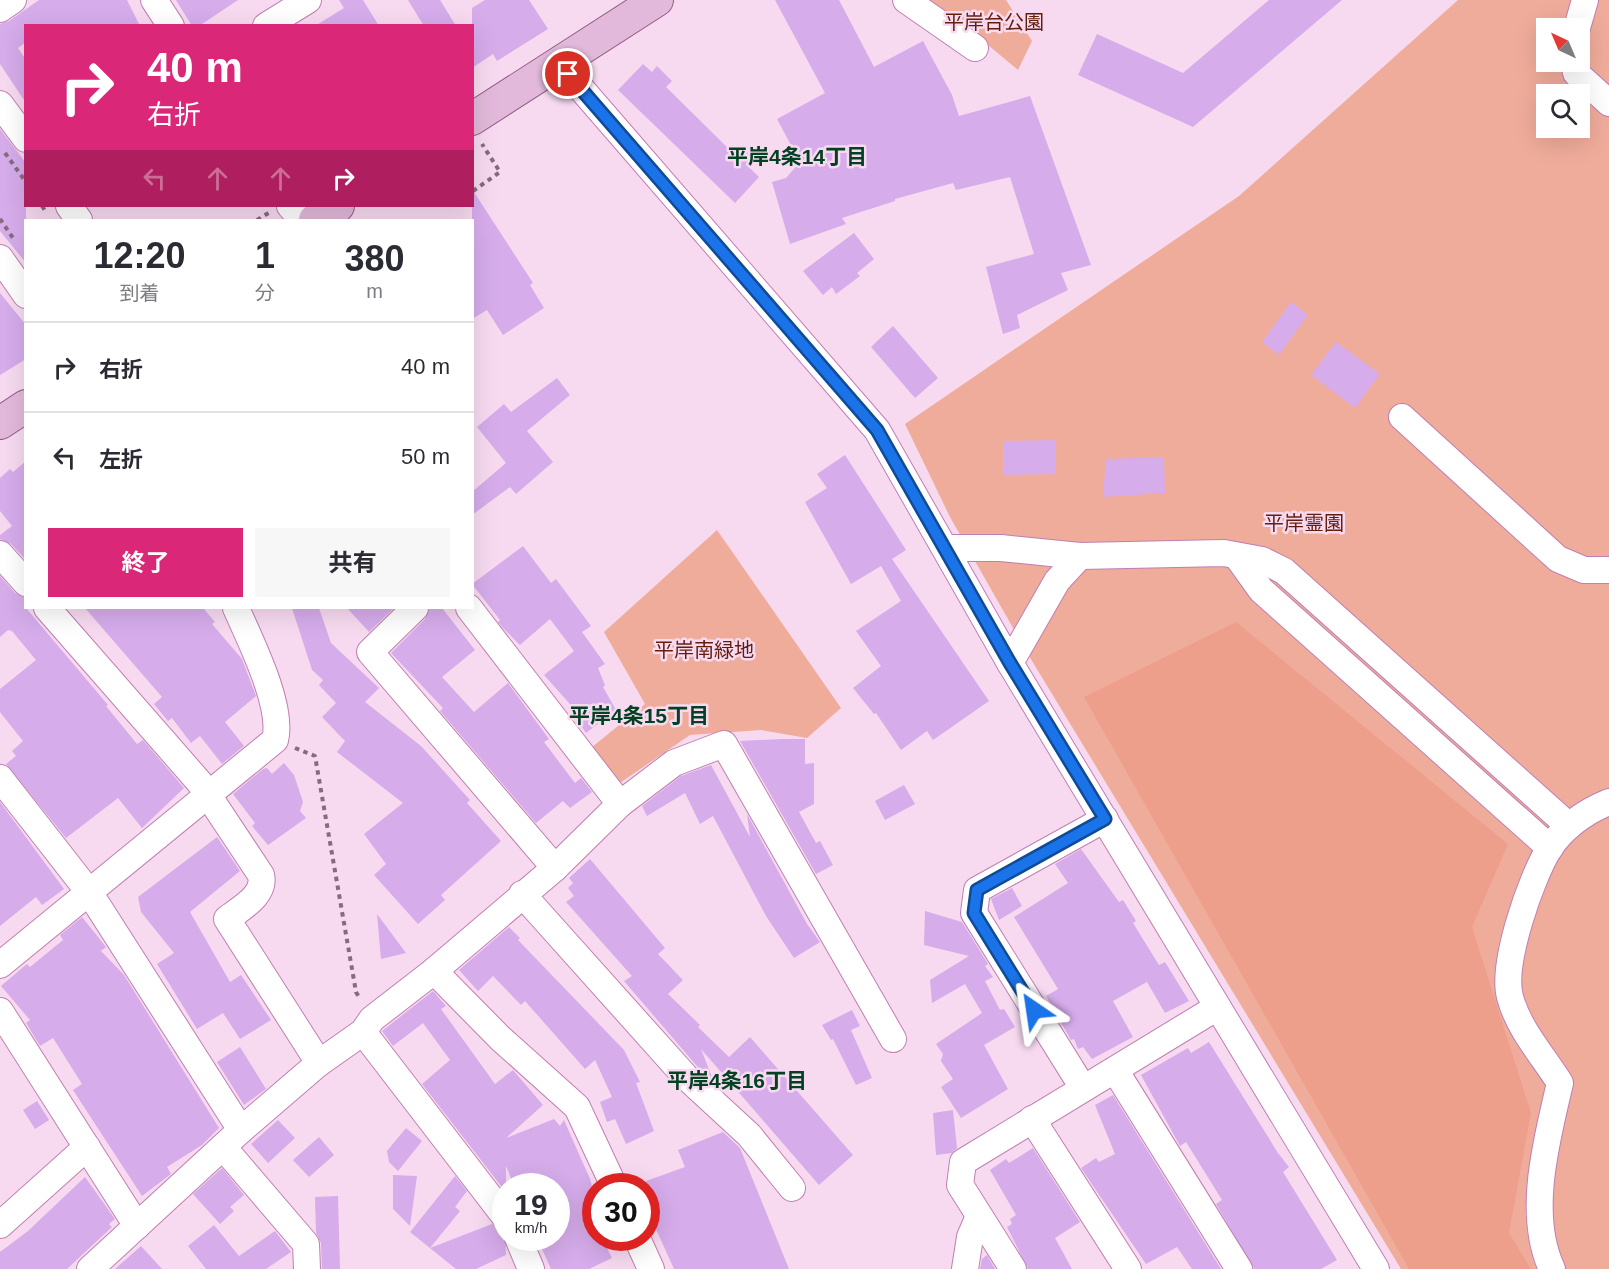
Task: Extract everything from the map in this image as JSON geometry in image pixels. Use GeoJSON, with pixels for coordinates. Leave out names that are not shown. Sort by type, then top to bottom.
{"type":"FeatureCollection","features":[{"type":"Feature","properties":{"kind":"main road"},"geometry":{"type":"LineString","coordinates":[[477,131],[559,63],[657,0]]}},
{"type":"Feature","properties":{"kind":"main road"},"geometry":{"type":"LineString","coordinates":[[317,219],[336,207]]}},
{"type":"Feature","properties":{"kind":"main road"},"geometry":{"type":"LineString","coordinates":[[0,423],[24,407]]}},
{"type":"Feature","properties":{"kind":"street"},"geometry":{"type":"LineString","coordinates":[[0,9],[13,0]]}},
{"type":"Feature","properties":{"kind":"street"},"geometry":{"type":"LineString","coordinates":[[154,0],[170,24]]}},
{"type":"Feature","properties":{"kind":"street"},"geometry":{"type":"LineString","coordinates":[[269,24],[308,0]]}},
{"type":"Feature","properties":{"kind":"street"},"geometry":{"type":"LineString","coordinates":[[906,0],[975,48]]}},
{"type":"Feature","properties":{"kind":"street"},"geometry":{"type":"LineString","coordinates":[[1580,18],[1585,0]]}},
{"type":"Feature","properties":{"kind":"street"},"geometry":{"type":"LineString","coordinates":[[559,63],[877,430],[1010,663],[1216,1008],[1376,1269]]}},
{"type":"Feature","properties":{"kind":"street"},"geometry":{"type":"LineString","coordinates":[[1576,72],[1609,103]]}},
{"type":"Feature","properties":{"kind":"street"},"geometry":{"type":"LineString","coordinates":[[0,104],[18,138]]}},
{"type":"Feature","properties":{"kind":"street"},"geometry":{"type":"LineString","coordinates":[[291,207],[301,219]]}},
{"type":"Feature","properties":{"kind":"street"},"geometry":{"type":"LineString","coordinates":[[0,258],[24,292]]}},
{"type":"Feature","properties":{"kind":"street"},"geometry":{"type":"LineString","coordinates":[[1402,417],[1558,559],[1584,570],[1609,570]]}},
{"type":"Feature","properties":{"kind":"street"},"geometry":{"type":"LineString","coordinates":[[946,548],[1001,548],[1080,556],[1224,553],[1238,558],[1262,560],[1284,571],[1569,826]]}},
{"type":"Feature","properties":{"kind":"street"},"geometry":{"type":"LineString","coordinates":[[0,554],[24,582]]}},
{"type":"Feature","properties":{"kind":"street"},"geometry":{"type":"LineString","coordinates":[[1010,663],[1057,581],[1080,556]]}},
{"type":"Feature","properties":{"kind":"street"},"geometry":{"type":"LineString","coordinates":[[1238,558],[1261,590],[1550,848]]}},
{"type":"Feature","properties":{"kind":"street"},"geometry":{"type":"LineString","coordinates":[[48,609],[208,795],[263,882],[261,891],[227,919],[319,1063]]}},
{"type":"Feature","properties":{"kind":"street"},"geometry":{"type":"LineString","coordinates":[[0,965],[275,740],[279,727],[267,686],[236,609]]}},
{"type":"Feature","properties":{"kind":"street"},"geometry":{"type":"LineString","coordinates":[[414,609],[370,652],[555,868]]}},
{"type":"Feature","properties":{"kind":"street"},"geometry":{"type":"LineString","coordinates":[[470,609],[620,804]]}},
{"type":"Feature","properties":{"kind":"street"},"geometry":{"type":"LineString","coordinates":[[90,1269],[232,1138],[555,868],[620,804],[674,763],[723,744],[893,1039]]}},
{"type":"Feature","properties":{"kind":"street"},"geometry":{"type":"LineString","coordinates":[[0,778],[89,891],[232,1138],[306,1244],[307,1269]]}},
{"type":"Feature","properties":{"kind":"street"},"geometry":{"type":"LineString","coordinates":[[1552,1269],[1543,1241],[1541,1204],[1552,1118],[1560,1083],[1515,1013],[1509,995],[1507,976],[1512,947],[1533,884],[1550,848],[1569,826],[1594,808],[1609,802]]}},
{"type":"Feature","properties":{"kind":"street"},"geometry":{"type":"LineString","coordinates":[[1083,1088],[974,913],[977,890],[1105,819]]}},
{"type":"Feature","properties":{"kind":"street"},"geometry":{"type":"LineString","coordinates":[[522,894],[686,1076],[749,1135],[792,1188]]}},
{"type":"Feature","properties":{"kind":"street"},"geometry":{"type":"LineString","coordinates":[[434,971],[500,1038],[577,1107],[608,1173]]}},
{"type":"Feature","properties":{"kind":"street"},"geometry":{"type":"LineString","coordinates":[[1013,1269],[960,1185],[963,1162],[1216,1008]]}},
{"type":"Feature","properties":{"kind":"street"},"geometry":{"type":"LineString","coordinates":[[0,1011],[137,1226]]}},
{"type":"Feature","properties":{"kind":"street"},"geometry":{"type":"LineString","coordinates":[[367,1025],[492,1199]]}},
{"type":"Feature","properties":{"kind":"street"},"geometry":{"type":"LineString","coordinates":[[1115,1070],[1239,1269]]}},
{"type":"Feature","properties":{"kind":"street"},"geometry":{"type":"LineString","coordinates":[[1032,1119],[1128,1269]]}},
{"type":"Feature","properties":{"kind":"street"},"geometry":{"type":"LineString","coordinates":[[0,1225],[87,1147]]}},
{"type":"Feature","properties":{"kind":"street"},"geometry":{"type":"LineString","coordinates":[[965,1269],[970,1238],[979,1216]]}},
{"type":"Feature","properties":{"kind":"street"},"geometry":{"type":"LineString","coordinates":[[523,1251],[531,1269]]}},
{"type":"Feature","properties":{"kind":"street"},"geometry":{"type":"LineString","coordinates":[[643,1251],[651,1269]]}},
{"type":"Feature","properties":{"kind":"path"},"geometry":{"type":"LineString","coordinates":[[474,189],[500,172],[477,131]]}},
{"type":"Feature","properties":{"kind":"path"},"geometry":{"type":"LineString","coordinates":[[18,138],[24,171]]}},
{"type":"Feature","properties":{"kind":"path"},"geometry":{"type":"LineString","coordinates":[[275,740],[315,756],[356,992],[367,1025]]}},
{"type":"Feature","properties":{"kind":"green space","name":"平岸台公園"},"geometry":{"type":"Polygon","coordinates":[[[923,0],[1006,0],[1032,41],[1018,70],[982,40],[923,0]]]}},
{"type":"Feature","properties":{"kind":"green space","name":"平岸霊園"},"geometry":{"type":"Polygon","coordinates":[[[1458,0],[1609,0],[1609,1269],[1401,1269],[1029,656],[950,517],[905,424],[1239,196],[1458,0]]]}},
{"type":"Feature","properties":{"kind":"green space","name":"平岸南緑地"},"geometry":{"type":"Polygon","coordinates":[[[717,530],[841,708],[807,738],[761,730],[690,735],[614,787],[586,752],[645,704],[604,632],[717,530]]]}},
{"type":"Feature","properties":{"kind":"shaded area"},"geometry":{"type":"Polygon","coordinates":[[[1236,622],[1508,844],[1472,927],[1531,1113],[1509,1233],[1531,1269],[1409,1269],[1084,697],[1236,622]]]}},
{"type":"Feature","properties":{"kind":"building"},"geometry":{"type":"Polygon","coordinates":[[[39,0],[127,0],[139,24],[24,24],[24,44],[18,48],[24,57],[24,100],[0,64],[0,24],[9,21],[39,0]]]}},
{"type":"Feature","properties":{"kind":"building"},"geometry":{"type":"Polygon","coordinates":[[[176,0],[238,0],[202,24],[191,24],[176,0]]]}},
{"type":"Feature","properties":{"kind":"building"},"geometry":{"type":"Polygon","coordinates":[[[339,0],[363,0],[378,24],[318,24],[344,8],[339,0]]]}},
{"type":"Feature","properties":{"kind":"building"},"geometry":{"type":"Polygon","coordinates":[[[408,0],[440,0],[455,24],[423,24],[408,0]]]}},
{"type":"Feature","properties":{"kind":"building"},"geometry":{"type":"Polygon","coordinates":[[[485,0],[529,0],[548,29],[497,61],[493,54],[474,67],[472,8],[485,0]]]}},
{"type":"Feature","properties":{"kind":"building"},"geometry":{"type":"Polygon","coordinates":[[[775,0],[839,0],[874,67],[923,41],[952,95],[959,116],[1030,96],[1091,265],[1061,273],[1068,290],[1017,315],[1020,328],[1003,334],[986,267],[1034,254],[1010,177],[956,190],[953,183],[895,199],[895,201],[842,218],[846,224],[790,244],[772,182],[786,178],[800,162],[777,119],[825,93],[775,0]]]}},
{"type":"Feature","properties":{"kind":"building"},"geometry":{"type":"Polygon","coordinates":[[[1269,0],[1342,0],[1193,127],[1078,75],[1097,34],[1183,73],[1269,0]]]}},
{"type":"Feature","properties":{"kind":"building"},"geometry":{"type":"Polygon","coordinates":[[[643,64],[652,72],[657,66],[672,81],[666,87],[734,154],[741,146],[753,158],[747,165],[759,177],[735,203],[618,90],[643,64]]]}},
{"type":"Feature","properties":{"kind":"building"},"geometry":{"type":"Polygon","coordinates":[[[0,129],[24,160],[26,219],[24,219],[24,261],[0,231],[0,129]]]}},
{"type":"Feature","properties":{"kind":"building"},"geometry":{"type":"Polygon","coordinates":[[[474,192],[533,283],[530,285],[544,308],[503,335],[487,310],[474,318],[474,219],[472,219],[474,192]]]}},
{"type":"Feature","properties":{"kind":"building"},"geometry":{"type":"Polygon","coordinates":[[[854,233],[874,259],[857,273],[860,276],[836,294],[832,287],[823,295],[803,271],[854,233]]]}},
{"type":"Feature","properties":{"kind":"building"},"geometry":{"type":"Polygon","coordinates":[[[0,293],[24,323],[24,360],[0,375],[0,293]]]}},
{"type":"Feature","properties":{"kind":"building"},"geometry":{"type":"Polygon","coordinates":[[[1291,302],[1308,315],[1279,355],[1262,342],[1291,302]]]}},
{"type":"Feature","properties":{"kind":"building"},"geometry":{"type":"Polygon","coordinates":[[[893,326],[938,378],[915,398],[871,347],[893,326]]]}},
{"type":"Feature","properties":{"kind":"building"},"geometry":{"type":"Polygon","coordinates":[[[1336,342],[1380,374],[1355,408],[1311,375],[1336,342]]]}},
{"type":"Feature","properties":{"kind":"building"},"geometry":{"type":"Polygon","coordinates":[[[557,378],[570,395],[527,431],[553,462],[516,494],[510,487],[474,514],[474,490],[506,463],[477,427],[504,404],[511,412],[557,378]]]}},
{"type":"Feature","properties":{"kind":"building"},"geometry":{"type":"Polygon","coordinates":[[[1055,440],[1056,474],[1003,475],[1003,441],[1055,440]]]}},
{"type":"Feature","properties":{"kind":"building"},"geometry":{"type":"Polygon","coordinates":[[[845,455],[906,550],[892,559],[989,701],[933,740],[927,731],[901,750],[876,713],[874,714],[853,688],[881,666],[856,631],[901,601],[881,566],[851,584],[805,502],[827,488],[817,474],[845,455]]]}},
{"type":"Feature","properties":{"kind":"building"},"geometry":{"type":"Polygon","coordinates":[[[1164,457],[1165,493],[1103,497],[1106,459],[1164,457]]]}},
{"type":"Feature","properties":{"kind":"building"},"geometry":{"type":"Polygon","coordinates":[[[24,463],[24,558],[11,544],[0,539],[0,535],[12,526],[0,511],[0,478],[10,469],[13,472],[24,463]]]}},
{"type":"Feature","properties":{"kind":"building"},"geometry":{"type":"Polygon","coordinates":[[[523,546],[551,583],[556,579],[591,626],[582,632],[605,664],[598,668],[605,685],[603,687],[616,710],[586,733],[573,714],[577,712],[544,675],[574,651],[550,619],[520,645],[498,622],[500,620],[474,587],[474,583],[523,546]]]}},
{"type":"Feature","properties":{"kind":"building"},"geometry":{"type":"Polygon","coordinates":[[[0,576],[15,593],[24,597],[24,609],[27,609],[108,705],[106,706],[137,744],[143,740],[184,788],[142,828],[118,798],[66,838],[6,764],[16,756],[12,751],[23,741],[0,712],[0,689],[36,660],[12,631],[8,630],[0,637],[0,576]]]}},
{"type":"Feature","properties":{"kind":"building"},"geometry":{"type":"Polygon","coordinates":[[[86,609],[204,609],[215,622],[212,624],[242,659],[256,696],[225,722],[244,746],[222,764],[200,736],[191,743],[172,718],[168,721],[154,704],[162,697],[86,609]]]}},
{"type":"Feature","properties":{"kind":"building"},"geometry":{"type":"Polygon","coordinates":[[[292,609],[319,609],[331,643],[379,688],[365,702],[421,746],[470,800],[467,803],[501,841],[441,895],[445,900],[418,924],[374,875],[386,864],[364,834],[403,803],[337,752],[345,741],[322,717],[336,703],[319,685],[323,680],[312,670],[292,609]]]}},
{"type":"Feature","properties":{"kind":"building"},"geometry":{"type":"Polygon","coordinates":[[[348,609],[393,609],[369,632],[348,609]]]}},
{"type":"Feature","properties":{"kind":"building"},"geometry":{"type":"Polygon","coordinates":[[[430,609],[443,609],[475,650],[442,677],[474,712],[508,683],[549,739],[544,742],[575,783],[581,778],[592,792],[570,808],[563,801],[536,823],[440,711],[443,708],[391,653],[425,619],[430,609]]]}},
{"type":"Feature","properties":{"kind":"building"},"geometry":{"type":"Polygon","coordinates":[[[805,739],[805,764],[814,763],[814,804],[799,812],[816,843],[820,841],[833,865],[816,874],[740,741],[805,739]]]}},
{"type":"Feature","properties":{"kind":"building"},"geometry":{"type":"Polygon","coordinates":[[[284,763],[294,775],[303,802],[300,811],[306,818],[268,845],[252,826],[255,823],[233,794],[263,769],[267,768],[272,774],[284,763]]]}},
{"type":"Feature","properties":{"kind":"building"},"geometry":{"type":"Polygon","coordinates":[[[711,765],[750,837],[747,814],[807,924],[820,942],[794,958],[766,916],[713,816],[700,824],[685,793],[647,816],[642,806],[681,776],[711,765]]]}},
{"type":"Feature","properties":{"kind":"building"},"geometry":{"type":"Polygon","coordinates":[[[904,785],[915,804],[885,820],[875,801],[904,785]]]}},
{"type":"Feature","properties":{"kind":"building"},"geometry":{"type":"Polygon","coordinates":[[[0,802],[64,889],[42,905],[36,897],[0,926],[0,802]]]}},
{"type":"Feature","properties":{"kind":"building"},"geometry":{"type":"Polygon","coordinates":[[[217,837],[240,871],[190,912],[230,982],[241,975],[271,1020],[240,1039],[223,1013],[197,1029],[157,964],[174,953],[141,912],[138,897],[217,837]]]}},
{"type":"Feature","properties":{"kind":"building"},"geometry":{"type":"Polygon","coordinates":[[[1081,849],[1119,902],[1123,900],[1136,921],[1133,923],[1159,965],[1165,962],[1189,1001],[1165,1013],[1147,982],[1113,1001],[1133,1037],[1092,1059],[1083,1047],[1078,1049],[1074,1039],[1071,1040],[1046,996],[1058,989],[1014,917],[1068,883],[1055,864],[1081,849]]]}},
{"type":"Feature","properties":{"kind":"building"},"geometry":{"type":"Polygon","coordinates":[[[590,859],[665,948],[658,954],[683,980],[668,994],[729,1057],[750,1037],[853,1155],[819,1185],[701,1049],[714,1082],[696,1065],[624,981],[632,976],[566,902],[574,896],[568,888],[573,883],[569,878],[590,859]]]}},
{"type":"Feature","properties":{"kind":"building"},"geometry":{"type":"Polygon","coordinates":[[[1012,888],[1022,906],[999,920],[991,899],[1012,888]]]}},
{"type":"Feature","properties":{"kind":"building"},"geometry":{"type":"Polygon","coordinates":[[[925,911],[962,922],[988,964],[985,966],[993,977],[985,981],[1000,1010],[1004,1009],[1015,1027],[984,1045],[1008,1089],[961,1118],[941,1087],[953,1079],[941,1061],[943,1054],[936,1044],[982,1013],[965,984],[932,1003],[930,980],[969,956],[924,945],[925,911]]]}},
{"type":"Feature","properties":{"kind":"building"},"geometry":{"type":"Polygon","coordinates":[[[377,914],[406,953],[381,959],[377,914]]]}},
{"type":"Feature","properties":{"kind":"building"},"geometry":{"type":"Polygon","coordinates":[[[82,917],[106,947],[101,951],[124,975],[219,1128],[202,1145],[167,1167],[171,1174],[142,1196],[73,1090],[82,1084],[53,1038],[40,1046],[26,1023],[30,1020],[1,986],[27,964],[30,967],[63,940],[60,935],[82,917]]]}},
{"type":"Feature","properties":{"kind":"building"},"geometry":{"type":"Polygon","coordinates":[[[509,927],[520,938],[518,940],[624,1050],[640,1082],[636,1083],[654,1131],[626,1144],[615,1119],[607,1122],[600,1102],[612,1097],[595,1060],[585,1069],[525,1001],[521,1005],[493,976],[478,991],[459,970],[509,927]]]}},
{"type":"Feature","properties":{"kind":"building"},"geometry":{"type":"Polygon","coordinates":[[[433,991],[446,1006],[441,1009],[495,1084],[513,1070],[543,1105],[506,1138],[554,1119],[560,1126],[564,1120],[587,1173],[582,1173],[582,1251],[608,1251],[612,1258],[589,1269],[551,1269],[543,1251],[570,1251],[570,1173],[509,1173],[506,1166],[506,1173],[492,1174],[422,1084],[450,1060],[423,1023],[393,1046],[382,1031],[433,991]]]}},
{"type":"Feature","properties":{"kind":"building"},"geometry":{"type":"Polygon","coordinates":[[[852,1010],[860,1026],[851,1030],[872,1078],[856,1085],[833,1039],[831,1040],[822,1025],[852,1010]]]}},
{"type":"Feature","properties":{"kind":"building"},"geometry":{"type":"Polygon","coordinates":[[[1209,1042],[1289,1167],[1283,1172],[1337,1260],[1321,1269],[1254,1269],[1216,1204],[1222,1200],[1186,1142],[1180,1146],[1141,1075],[1188,1048],[1191,1053],[1209,1042]]]}},
{"type":"Feature","properties":{"kind":"building"},"geometry":{"type":"Polygon","coordinates":[[[240,1047],[266,1089],[244,1105],[217,1062],[240,1047]]]}},
{"type":"Feature","properties":{"kind":"building"},"geometry":{"type":"Polygon","coordinates":[[[1113,1095],[1221,1269],[1192,1269],[1177,1247],[1146,1264],[1081,1168],[1096,1158],[1099,1162],[1115,1154],[1095,1105],[1113,1095]]]}},
{"type":"Feature","properties":{"kind":"building"},"geometry":{"type":"Polygon","coordinates":[[[37,1101],[49,1120],[35,1129],[23,1110],[37,1101]]]}},
{"type":"Feature","properties":{"kind":"building"},"geometry":{"type":"Polygon","coordinates":[[[953,1110],[957,1148],[952,1153],[936,1155],[933,1113],[953,1110]]]}},
{"type":"Feature","properties":{"kind":"building"},"geometry":{"type":"Polygon","coordinates":[[[278,1120],[295,1138],[268,1163],[251,1144],[278,1120]]]}},
{"type":"Feature","properties":{"kind":"building"},"geometry":{"type":"Polygon","coordinates":[[[406,1128],[422,1141],[398,1171],[389,1162],[387,1151],[406,1128]]]}},
{"type":"Feature","properties":{"kind":"building"},"geometry":{"type":"Polygon","coordinates":[[[723,1132],[740,1148],[789,1269],[674,1269],[660,1238],[660,1176],[685,1167],[678,1150],[723,1132]]]}},
{"type":"Feature","properties":{"kind":"building"},"geometry":{"type":"Polygon","coordinates":[[[319,1137],[334,1155],[309,1177],[293,1160],[319,1137]]]}},
{"type":"Feature","properties":{"kind":"building"},"geometry":{"type":"Polygon","coordinates":[[[1033,1148],[1080,1222],[1055,1238],[1072,1269],[1028,1269],[1007,1227],[1012,1224],[1010,1219],[1016,1215],[990,1170],[1006,1159],[1009,1163],[1033,1148]]]}},
{"type":"Feature","properties":{"kind":"building"},"geometry":{"type":"Polygon","coordinates":[[[222,1168],[244,1195],[230,1207],[234,1211],[220,1224],[193,1194],[222,1168]]]}},
{"type":"Feature","properties":{"kind":"building"},"geometry":{"type":"Polygon","coordinates":[[[393,1175],[417,1176],[410,1226],[393,1209],[393,1175]]]}},
{"type":"Feature","properties":{"kind":"building"},"geometry":{"type":"Polygon","coordinates":[[[455,1176],[467,1191],[455,1207],[460,1211],[430,1248],[492,1224],[492,1251],[506,1251],[506,1255],[476,1269],[456,1269],[410,1232],[455,1176]]]}},
{"type":"Feature","properties":{"kind":"building"},"geometry":{"type":"Polygon","coordinates":[[[85,1177],[115,1219],[109,1224],[112,1227],[67,1269],[0,1269],[0,1252],[28,1231],[85,1177]]]}},
{"type":"Feature","properties":{"kind":"building"},"geometry":{"type":"Polygon","coordinates":[[[338,1196],[340,1269],[322,1269],[321,1243],[316,1233],[315,1197],[338,1196]]]}},
{"type":"Feature","properties":{"kind":"building"},"geometry":{"type":"Polygon","coordinates":[[[214,1225],[239,1256],[275,1231],[291,1252],[266,1269],[206,1269],[188,1246],[214,1225]]]}},
{"type":"Feature","properties":{"kind":"building"},"geometry":{"type":"Polygon","coordinates":[[[141,1246],[162,1269],[115,1269],[141,1246]]]}},
{"type":"Feature","properties":{"kind":"building"},"geometry":{"type":"Polygon","coordinates":[[[987,1255],[995,1269],[980,1269],[982,1259],[987,1255]]]}},
{"type":"Feature","properties":{"kind":"district","name":"平岸4条14丁目"},"geometry":{"type":"Point","coordinates":[797,156]}},
{"type":"Feature","properties":{"kind":"district","name":"平岸4条15丁目"},"geometry":{"type":"Point","coordinates":[639,715]}},
{"type":"Feature","properties":{"kind":"district","name":"平岸4条16丁目"},"geometry":{"type":"Point","coordinates":[737,1080]}},
{"type":"Feature","properties":{"kind":"route"},"geometry":{"type":"LineString","coordinates":[[568,74],[877,430],[1010,663],[1105,819],[977,890],[974,913],[1034,1010]]}}]}
